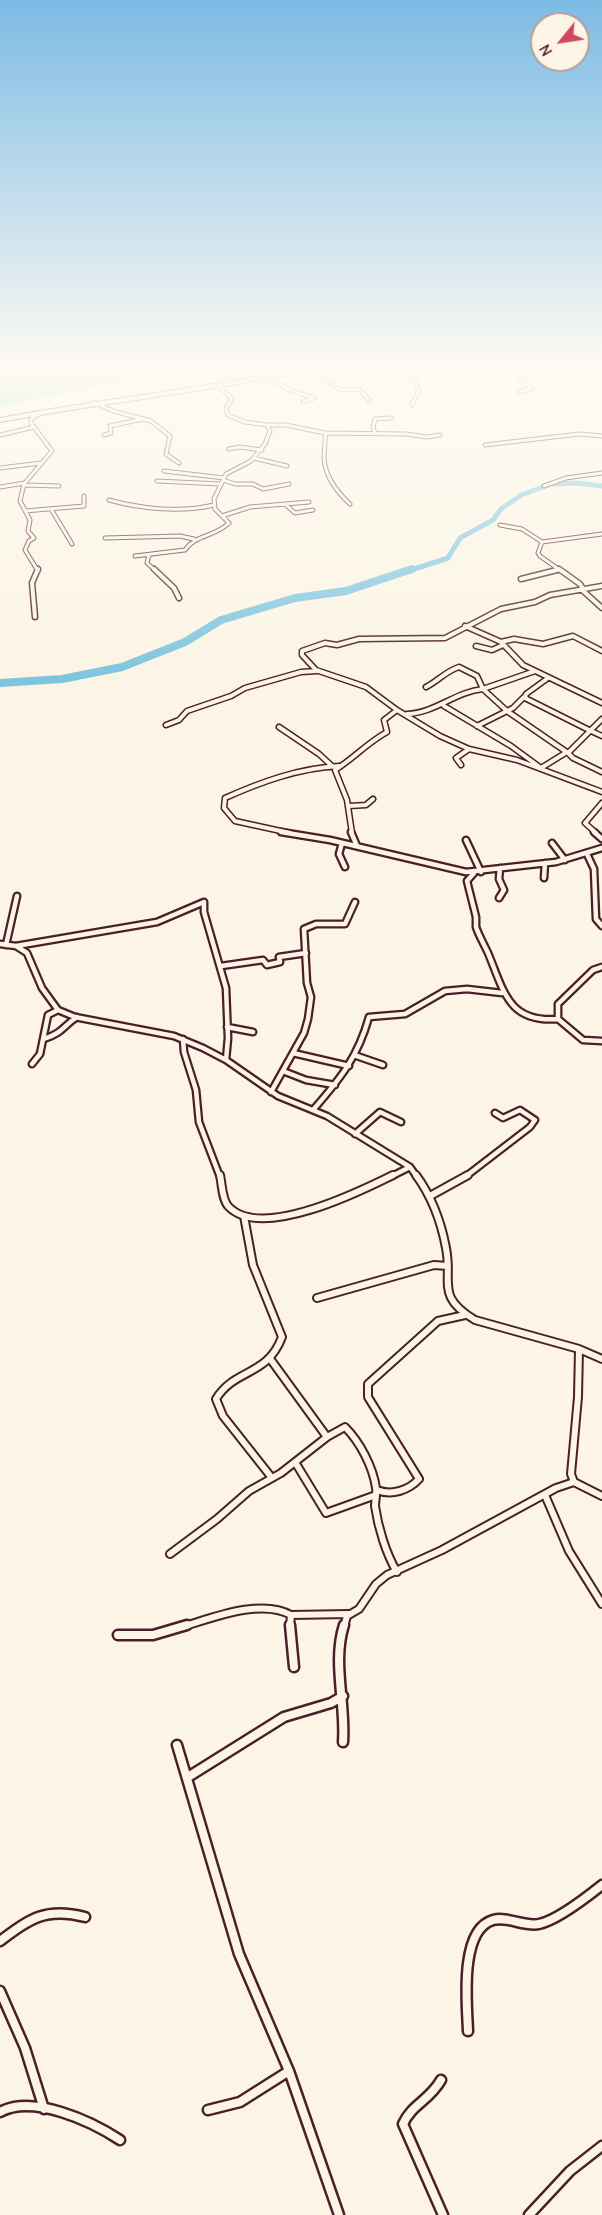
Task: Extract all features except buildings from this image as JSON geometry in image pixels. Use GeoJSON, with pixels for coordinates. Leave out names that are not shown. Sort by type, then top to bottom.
{"type":"FeatureCollection","features":[{"type":"Feature","properties":{"kind":"street"},"geometry":{"type":"LineString","coordinates":[[33,473],[24,484],[20,503],[30,520],[28,531],[34,538],[29,541],[25,550],[38,570],[32,582],[34,617]]}},
{"type":"Feature","properties":{"kind":"street"},"geometry":{"type":"LineString","coordinates":[[182,473],[224,479],[235,484],[253,484],[263,489],[289,484]]}},
{"type":"Feature","properties":{"kind":"street"},"geometry":{"type":"LineString","coordinates":[[214,505],[220,484],[228,473]]}},
{"type":"Feature","properties":{"kind":"street"},"geometry":{"type":"LineString","coordinates":[[329,473],[336,488],[350,504]]}},
{"type":"Feature","properties":{"kind":"street"},"geometry":{"type":"LineString","coordinates":[[544,486],[566,478],[599,473]]}},
{"type":"Feature","properties":{"kind":"street"},"geometry":{"type":"LineString","coordinates":[[157,481],[220,484]]}},
{"type":"Feature","properties":{"kind":"street"},"geometry":{"type":"LineString","coordinates":[[0,487],[24,484],[34,487],[59,486]]}},
{"type":"Feature","properties":{"kind":"street"},"geometry":{"type":"LineString","coordinates":[[25,511],[84,506],[84,496]]}},
{"type":"Feature","properties":{"kind":"street"},"geometry":{"type":"LineString","coordinates":[[109,500],[126,505],[156,508],[191,508],[214,505]]}},
{"type":"Feature","properties":{"kind":"street"},"geometry":{"type":"LineString","coordinates":[[222,516],[250,507],[309,502]]}},
{"type":"Feature","properties":{"kind":"street"},"geometry":{"type":"LineString","coordinates":[[105,538],[180,536],[194,539],[224,529],[229,523],[214,505]]}},
{"type":"Feature","properties":{"kind":"street"},"geometry":{"type":"LineString","coordinates":[[286,505],[295,513],[313,510]]}},
{"type":"Feature","properties":{"kind":"street"},"geometry":{"type":"LineString","coordinates":[[51,509],[72,544]]}},
{"type":"Feature","properties":{"kind":"street"},"geometry":{"type":"LineString","coordinates":[[500,525],[526,531],[542,542],[602,534]]}},
{"type":"Feature","properties":{"kind":"street"},"geometry":{"type":"LineString","coordinates":[[135,556],[185,550],[194,539]]}},
{"type":"Feature","properties":{"kind":"street"},"geometry":{"type":"LineString","coordinates":[[542,542],[538,554],[557,570],[580,584],[582,589],[602,608]]}},
{"type":"Feature","properties":{"kind":"street"},"geometry":{"type":"LineString","coordinates":[[148,555],[147,563],[174,588],[179,598]]}},
{"type":"Feature","properties":{"kind":"street"},"geometry":{"type":"LineString","coordinates":[[521,579],[557,570]]}},
{"type":"Feature","properties":{"kind":"street"},"geometry":{"type":"LineString","coordinates":[[318,671],[302,655],[304,649],[325,643],[337,645],[359,639],[445,638],[501,609],[602,586]]}},
{"type":"Feature","properties":{"kind":"street"},"geometry":{"type":"LineString","coordinates":[[465,626],[502,644],[523,665],[602,704]]}},
{"type":"Feature","properties":{"kind":"street"},"geometry":{"type":"LineString","coordinates":[[476,646],[492,650],[514,639],[543,644],[573,636],[602,651]]}},
{"type":"Feature","properties":{"kind":"street"},"geometry":{"type":"LineString","coordinates":[[426,687],[440,680],[449,670],[459,667],[477,676],[483,689],[507,711],[568,752],[573,758],[602,772]]}},
{"type":"Feature","properties":{"kind":"street"},"geometry":{"type":"LineString","coordinates":[[166,725],[179,720],[187,711],[231,696],[245,688],[301,672],[318,671],[366,687],[429,730],[469,749],[507,757],[602,792]]}},
{"type":"Feature","properties":{"kind":"street"},"geometry":{"type":"LineString","coordinates":[[405,714],[417,714],[444,706],[448,700],[476,689],[483,689],[535,671]]}},
{"type":"Feature","properties":{"kind":"street"},"geometry":{"type":"LineString","coordinates":[[477,726],[507,711],[549,678]]}},
{"type":"Feature","properties":{"kind":"street"},"geometry":{"type":"LineString","coordinates":[[524,697],[602,736]]}},
{"type":"Feature","properties":{"kind":"street"},"geometry":{"type":"LineString","coordinates":[[444,706],[542,769]]}},
{"type":"Feature","properties":{"kind":"street"},"geometry":{"type":"LineString","coordinates":[[357,846],[352,836],[349,806],[335,770],[351,760],[367,743],[387,732],[384,720],[397,710]]}},
{"type":"Feature","properties":{"kind":"street"},"geometry":{"type":"LineString","coordinates":[[542,769],[568,752],[602,719]]}},
{"type":"Feature","properties":{"kind":"street"},"geometry":{"type":"LineString","coordinates":[[279,727],[319,754],[332,766]]}},
{"type":"Feature","properties":{"kind":"street"},"geometry":{"type":"LineString","coordinates":[[461,765],[456,758],[469,749]]}},
{"type":"Feature","properties":{"kind":"street"},"geometry":{"type":"LineString","coordinates":[[339,766],[260,784],[225,798],[223,803],[227,814],[235,821],[265,829],[357,846],[460,872],[475,873],[565,860],[602,848]]}},
{"type":"Feature","properties":{"kind":"street"},"geometry":{"type":"LineString","coordinates":[[349,806],[366,805],[373,799]]}},
{"type":"Feature","properties":{"kind":"street"},"geometry":{"type":"LineString","coordinates":[[602,803],[585,823],[602,839]]}},
{"type":"Feature","properties":{"kind":"street"},"geometry":{"type":"LineString","coordinates":[[466,840],[482,872]]}},
{"type":"Feature","properties":{"kind":"street"},"geometry":{"type":"LineString","coordinates":[[342,843],[339,854],[345,867]]}},
{"type":"Feature","properties":{"kind":"street"},"geometry":{"type":"LineString","coordinates":[[552,843],[565,860]]}},
{"type":"Feature","properties":{"kind":"street"},"geometry":{"type":"LineString","coordinates":[[586,854],[594,869],[596,919],[602,926]]}},
{"type":"Feature","properties":{"kind":"street"},"geometry":{"type":"LineString","coordinates":[[544,878],[545,863]]}},
{"type":"Feature","properties":{"kind":"street"},"geometry":{"type":"LineString","coordinates":[[499,898],[504,890],[499,879],[500,868]]}},
{"type":"Feature","properties":{"kind":"street"},"geometry":{"type":"LineString","coordinates":[[475,873],[467,881],[476,916],[476,927],[502,993],[511,1005],[535,1020],[558,1019],[583,1040],[602,1041]]}},
{"type":"Feature","properties":{"kind":"street"},"geometry":{"type":"LineString","coordinates":[[17,896],[3,945],[16,946],[157,922],[204,902],[205,915],[226,988],[226,1060]]}},
{"type":"Feature","properties":{"kind":"street"},"geometry":{"type":"LineString","coordinates":[[271,1092],[305,1030],[310,1007],[304,929],[316,924],[345,924],[356,902]]}},
{"type":"Feature","properties":{"kind":"street"},"geometry":{"type":"LineString","coordinates":[[16,946],[27,953],[42,988],[58,1010],[77,1017],[183,1039],[226,1060],[271,1092],[313,1110],[410,1167],[430,1196],[441,1225],[447,1251],[447,1288],[456,1306],[465,1316]]}},
{"type":"Feature","properties":{"kind":"street"},"geometry":{"type":"LineString","coordinates":[[221,966],[263,960],[267,965],[276,964],[280,962],[279,957],[282,955],[306,953]]}},
{"type":"Feature","properties":{"kind":"street"},"geometry":{"type":"LineString","coordinates":[[558,1019],[558,1004],[561,999],[593,970],[602,966]]}},
{"type":"Feature","properties":{"kind":"street"},"geometry":{"type":"LineString","coordinates":[[313,1110],[349,1066],[364,1035],[369,1017],[405,1014],[445,991],[502,993]]}},
{"type":"Feature","properties":{"kind":"street"},"geometry":{"type":"LineString","coordinates":[[32,1064],[40,1054],[48,1015],[58,1010]]}},
{"type":"Feature","properties":{"kind":"street"},"geometry":{"type":"LineString","coordinates":[[44,1039],[61,1033],[69,1022],[77,1017]]}},
{"type":"Feature","properties":{"kind":"street"},"geometry":{"type":"LineString","coordinates":[[227,1027],[253,1032]]}},
{"type":"Feature","properties":{"kind":"street"},"geometry":{"type":"LineString","coordinates":[[183,1039],[184,1052],[196,1090],[199,1122],[218,1168],[226,1204],[234,1212],[244,1216],[286,1216],[317,1209],[347,1198],[410,1167]]}},
{"type":"Feature","properties":{"kind":"street"},"geometry":{"type":"LineString","coordinates":[[293,1053],[349,1066]]}},
{"type":"Feature","properties":{"kind":"street"},"geometry":{"type":"LineString","coordinates":[[354,1055],[383,1065]]}},
{"type":"Feature","properties":{"kind":"street"},"geometry":{"type":"LineString","coordinates":[[283,1071],[306,1080],[334,1085]]}},
{"type":"Feature","properties":{"kind":"street"},"geometry":{"type":"LineString","coordinates":[[430,1196],[477,1168],[530,1127],[535,1120],[520,1110],[503,1118],[495,1113]]}},
{"type":"Feature","properties":{"kind":"street"},"geometry":{"type":"LineString","coordinates":[[355,1134],[380,1112],[401,1122]]}},
{"type":"Feature","properties":{"kind":"street"},"geometry":{"type":"LineString","coordinates":[[244,1216],[253,1265],[282,1338],[271,1360],[223,1389],[216,1398],[223,1416],[272,1478]]}},
{"type":"Feature","properties":{"kind":"street"},"geometry":{"type":"LineString","coordinates":[[316,1298],[434,1265],[448,1266]]}},
{"type":"Feature","properties":{"kind":"street"},"geometry":{"type":"LineString","coordinates":[[296,1462],[326,1513],[376,1492],[389,1494],[416,1484],[419,1479],[368,1397],[368,1384],[438,1321],[465,1316],[579,1349],[602,1359]]}},
{"type":"Feature","properties":{"kind":"street"},"geometry":{"type":"LineString","coordinates":[[579,1349],[578,1397],[570,1465],[571,1474],[574,1482],[602,1496]]}},
{"type":"Feature","properties":{"kind":"street"},"geometry":{"type":"LineString","coordinates":[[271,1360],[327,1437]]}},
{"type":"Feature","properties":{"kind":"street"},"geometry":{"type":"LineString","coordinates":[[170,1554],[217,1519],[249,1491],[296,1462],[343,1427],[351,1432],[376,1492],[375,1506],[390,1561],[397,1572]]}},
{"type":"Feature","properties":{"kind":"street"},"geometry":{"type":"LineString","coordinates":[[118,1635],[153,1635],[243,1609],[285,1611],[291,1615],[350,1614],[360,1609],[381,1579],[574,1482]]}},
{"type":"Feature","properties":{"kind":"street"},"geometry":{"type":"LineString","coordinates":[[545,1495],[561,1534],[591,1589],[602,1604]]}},
{"type":"Feature","properties":{"kind":"street"},"geometry":{"type":"LineString","coordinates":[[343,1742],[345,1715],[343,1628],[350,1614]]}},
{"type":"Feature","properties":{"kind":"street"},"geometry":{"type":"LineString","coordinates":[[291,1615],[289,1634],[294,1667]]}},
{"type":"Feature","properties":{"kind":"street"},"geometry":{"type":"LineString","coordinates":[[188,1778],[284,1717],[331,1703],[344,1696]]}},
{"type":"Feature","properties":{"kind":"street"},"geometry":{"type":"LineString","coordinates":[[177,1745],[239,1954],[289,2071],[339,2215]]}},
{"type":"Feature","properties":{"kind":"street"},"geometry":{"type":"LineString","coordinates":[[468,2031],[467,1974],[471,1943],[484,1925],[490,1920],[504,1919],[529,1924],[546,1922],[602,1885]]}},
{"type":"Feature","properties":{"kind":"street"},"geometry":{"type":"LineString","coordinates":[[0,1941],[46,1911],[72,1913],[85,1917]]}},
{"type":"Feature","properties":{"kind":"street"},"geometry":{"type":"LineString","coordinates":[[0,1991],[25,2048],[44,2109]]}},
{"type":"Feature","properties":{"kind":"street"},"geometry":{"type":"LineString","coordinates":[[208,2110],[224,2109],[235,2104],[289,2071]]}},
{"type":"Feature","properties":{"kind":"street"},"geometry":{"type":"LineString","coordinates":[[441,2080],[433,2094],[408,2114],[403,2124],[443,2215]]}},
{"type":"Feature","properties":{"kind":"street"},"geometry":{"type":"LineString","coordinates":[[0,2112],[19,2104],[44,2109],[108,2130],[120,2140]]}},
{"type":"Feature","properties":{"kind":"street"},"geometry":{"type":"LineString","coordinates":[[529,2215],[570,2171],[602,2145]]}},
{"type":"Feature","properties":{"kind":"waterway"},"geometry":{"type":"LineString","coordinates":[[408,571],[448,558],[460,538],[493,520],[501,509],[521,495],[551,484],[578,483],[602,486]]}},
{"type":"Feature","properties":{"kind":"waterway"},"geometry":{"type":"LineString","coordinates":[[0,683],[62,679],[122,667],[185,642],[221,620],[295,598],[346,591],[412,569]]}}]}
